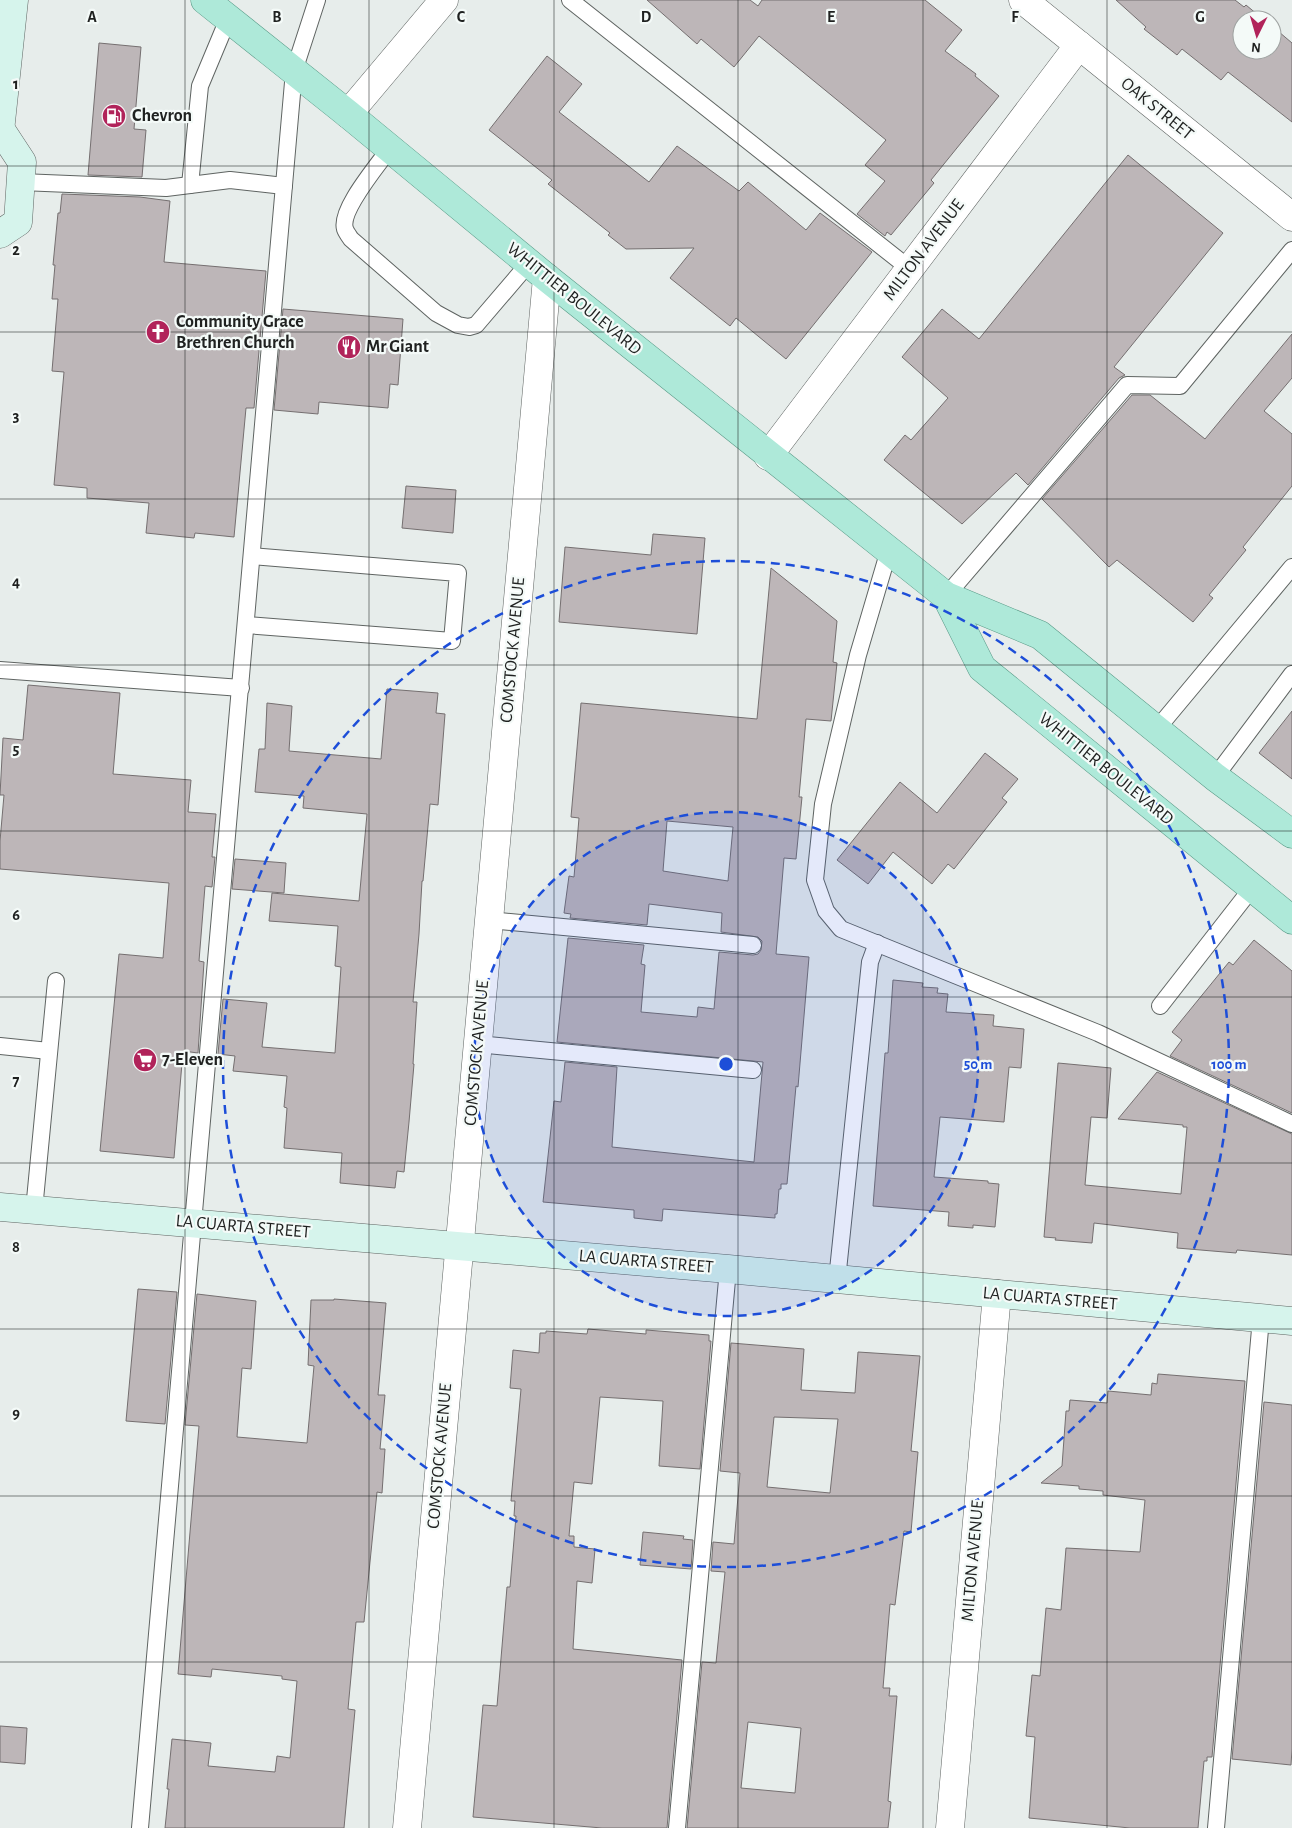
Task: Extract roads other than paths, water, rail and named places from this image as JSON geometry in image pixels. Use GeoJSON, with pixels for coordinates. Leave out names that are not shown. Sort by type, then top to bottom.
{"type":"FeatureCollection","features":[{"type":"Feature","properties":{"kind":"main road","name":"WHITTIER BOULEVARD"},"geometry":{"type":"LineString","coordinates":[[205,0],[768,456],[946,596],[1040,635],[1215,777],[1292,834]]}},
{"type":"Feature","properties":{"kind":"main road","name":"WHITTIER BOULEVARD"},"geometry":{"type":"LineString","coordinates":[[946,596],[982,668],[1292,920]]}},
{"type":"Feature","properties":{"kind":"street"},"geometry":{"type":"LineString","coordinates":[[0,234],[18,222],[21,182],[22,162],[0,131],[14,0]]}},
{"type":"Feature","properties":{"kind":"street"},"geometry":{"type":"LineString","coordinates":[[348,114],[444,0]]}},
{"type":"Feature","properties":{"kind":"street","name":"OAK STREET"},"geometry":{"type":"LineString","coordinates":[[1023,0],[1292,217]]}},
{"type":"Feature","properties":{"kind":"street","name":"MILTON AVENUE"},"geometry":{"type":"LineString","coordinates":[[768,456],[1079,45]]}},
{"type":"Feature","properties":{"kind":"street","name":"COMSTOCK AVENUE"},"geometry":{"type":"LineString","coordinates":[[406,1828],[489,920],[538,271]]}},
{"type":"Feature","properties":{"kind":"street","name":"LA CUARTA STREET"},"geometry":{"type":"LineString","coordinates":[[0,1207],[1292,1321]]}},
{"type":"Feature","properties":{"kind":"street","name":"MILTON AVENUE"},"geometry":{"type":"LineString","coordinates":[[950,1828],[997,1294]]}},
{"type":"Feature","properties":{"kind":"lane"},"geometry":{"type":"LineString","coordinates":[[140,1828],[195,1223],[294,71],[317,0]]}},
{"type":"Feature","properties":{"kind":"lane"},"geometry":{"type":"LineString","coordinates":[[570,0],[910,269]]}},
{"type":"Feature","properties":{"kind":"lane"},"geometry":{"type":"LineString","coordinates":[[190,185],[200,86],[228,19]]}},
{"type":"Feature","properties":{"kind":"lane"},"geometry":{"type":"LineString","coordinates":[[390,148],[352,203],[346,216],[345,228],[351,239],[436,313],[458,325],[469,327],[476,325],[538,271]]}},
{"type":"Feature","properties":{"kind":"lane"},"geometry":{"type":"LineString","coordinates":[[21,182],[166,188],[230,180],[284,186]]}},
{"type":"Feature","properties":{"kind":"lane"},"geometry":{"type":"LineString","coordinates":[[946,596],[1127,385],[1180,386],[1292,250]]}},
{"type":"Feature","properties":{"kind":"lane"},"geometry":{"type":"LineString","coordinates":[[889,550],[858,655],[824,804],[816,880],[826,912],[841,929],[1098,1033],[1292,1124]]}},
{"type":"Feature","properties":{"kind":"lane"},"geometry":{"type":"LineString","coordinates":[[246,625],[452,641],[458,573],[252,556]]}},
{"type":"Feature","properties":{"kind":"lane"},"geometry":{"type":"LineString","coordinates":[[1156,730],[1292,567]]}},
{"type":"Feature","properties":{"kind":"lane"},"geometry":{"type":"LineString","coordinates":[[0,670],[241,688]]}},
{"type":"Feature","properties":{"kind":"lane"},"geometry":{"type":"LineString","coordinates":[[1215,777],[1292,674]]}},
{"type":"Feature","properties":{"kind":"lane"},"geometry":{"type":"LineString","coordinates":[[1160,1006],[1252,888]]}},
{"type":"Feature","properties":{"kind":"lane"},"geometry":{"type":"LineString","coordinates":[[489,920],[753,945]]}},
{"type":"Feature","properties":{"kind":"lane"},"geometry":{"type":"LineString","coordinates":[[836,1280],[870,962],[877,943]]}},
{"type":"Feature","properties":{"kind":"lane"},"geometry":{"type":"LineString","coordinates":[[34,1210],[56,981]]}},
{"type":"Feature","properties":{"kind":"lane"},"geometry":{"type":"LineString","coordinates":[[477,1044],[753,1070]]}},
{"type":"Feature","properties":{"kind":"lane"},"geometry":{"type":"LineString","coordinates":[[0,1046],[49,1051]]}},
{"type":"Feature","properties":{"kind":"lane"},"geometry":{"type":"LineString","coordinates":[[677,1828],[728,1270]]}},
{"type":"Feature","properties":{"kind":"lane"},"geometry":{"type":"LineString","coordinates":[[1216,1828],[1262,1318]]}},
{"type":"Feature","properties":{"kind":"place","name":"Chevron"},"geometry":{"type":"Point","coordinates":[114,116]}},
{"type":"Feature","properties":{"kind":"place","name":"Community Grace Brethren Church"},"geometry":{"type":"Point","coordinates":[158,332]}},
{"type":"Feature","properties":{"kind":"place","name":"Mr Giant"},"geometry":{"type":"Point","coordinates":[349,347]}},
{"type":"Feature","properties":{"kind":"place","name":"7-Eleven"},"geometry":{"type":"Point","coordinates":[145,1060]}}]}
